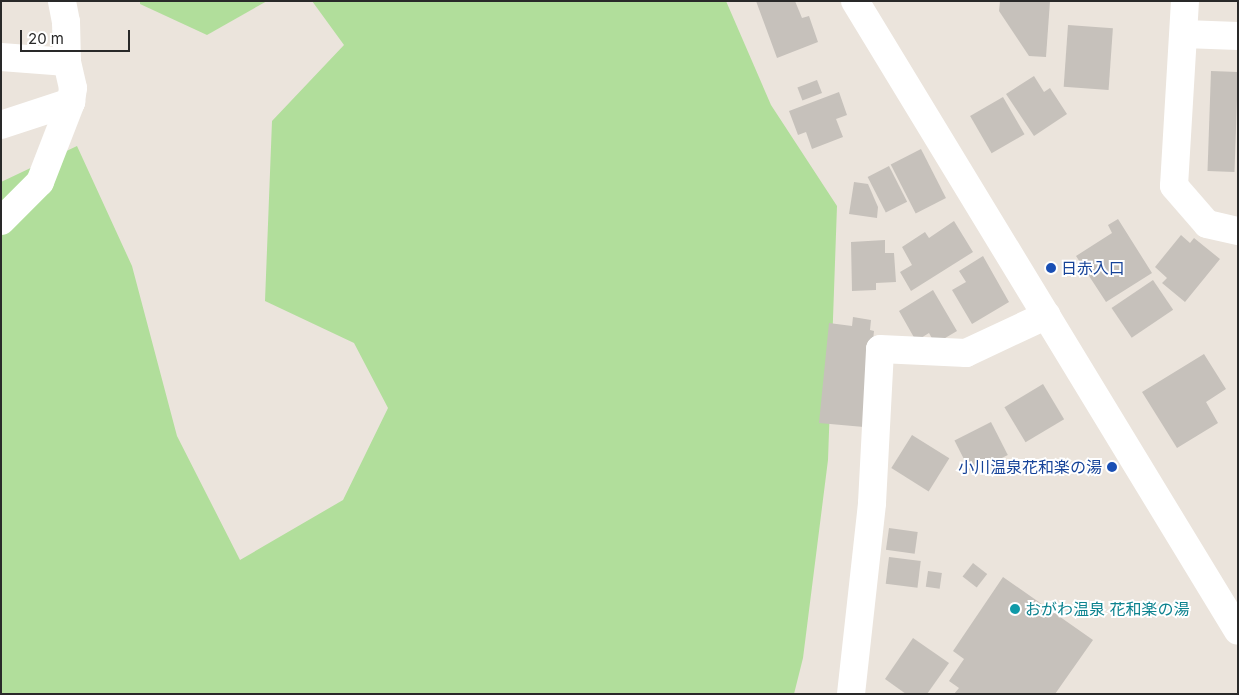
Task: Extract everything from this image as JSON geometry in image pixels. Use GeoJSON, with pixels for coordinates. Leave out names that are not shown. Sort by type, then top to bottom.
{"type":"FeatureCollection","features":[{"type":"Feature","properties":{"kind":"street"},"geometry":{"type":"LineString","coordinates":[[1,221],[40,182],[71,102],[73,88],[67,62],[66,22],[62,1]]}},
{"type":"Feature","properties":{"kind":"street"},"geometry":{"type":"LineString","coordinates":[[855,1],[1238,631]]}},
{"type":"Feature","properties":{"kind":"street"},"geometry":{"type":"LineString","coordinates":[[1185,1],[1174,186],[1207,224],[1238,232]]}},
{"type":"Feature","properties":{"kind":"street"},"geometry":{"type":"LineString","coordinates":[[1184,34],[1238,36]]}},
{"type":"Feature","properties":{"kind":"street"},"geometry":{"type":"LineString","coordinates":[[1,57],[67,62]]}},
{"type":"Feature","properties":{"kind":"street"},"geometry":{"type":"LineString","coordinates":[[1,125],[71,102]]}},
{"type":"Feature","properties":{"kind":"street"},"geometry":{"type":"LineString","coordinates":[[851,694],[872,503],[880,349],[966,354],[1047,315]]}},
{"type":"Feature","properties":{"kind":"green space"},"geometry":{"type":"Polygon","coordinates":[[[140,1],[267,1],[207,35],[140,4],[140,1]]]}},
{"type":"Feature","properties":{"kind":"green space"},"geometry":{"type":"Polygon","coordinates":[[[312,1],[726,1],[771,105],[837,206],[828,460],[803,658],[794,694],[1,694],[1,182],[77,146],[132,266],[177,436],[240,560],[343,500],[388,408],[354,343],[265,301],[272,121],[344,45],[312,1]]]}},
{"type":"Feature","properties":{"kind":"building"},"geometry":{"type":"Polygon","coordinates":[[[756,1],[795,1],[802,18],[809,16],[818,42],[777,58],[756,1]]]}},
{"type":"Feature","properties":{"kind":"building"},"geometry":{"type":"Polygon","coordinates":[[[1000,1],[1050,1],[1046,57],[1029,56],[999,11],[1000,1]]]}},
{"type":"Feature","properties":{"kind":"building"},"geometry":{"type":"Polygon","coordinates":[[[1068,25],[1113,28],[1109,90],[1064,87],[1068,25]]]}},
{"type":"Feature","properties":{"kind":"building"},"geometry":{"type":"Polygon","coordinates":[[[1211,71],[1238,72],[1234,172],[1208,171],[1211,71]]]}},
{"type":"Feature","properties":{"kind":"building"},"geometry":{"type":"Polygon","coordinates":[[[1034,76],[1044,92],[1050,88],[1067,114],[1034,136],[1006,94],[1034,76]]]}},
{"type":"Feature","properties":{"kind":"building"},"geometry":{"type":"Polygon","coordinates":[[[817,80],[822,93],[802,101],[797,88],[817,80]]]}},
{"type":"Feature","properties":{"kind":"building"},"geometry":{"type":"Polygon","coordinates":[[[839,92],[847,115],[836,119],[843,137],[812,149],[806,132],[798,135],[789,111],[839,92]]]}},
{"type":"Feature","properties":{"kind":"building"},"geometry":{"type":"Polygon","coordinates":[[[1003,97],[1024,134],[992,153],[970,116],[1003,97]]]}},
{"type":"Feature","properties":{"kind":"building"},"geometry":{"type":"Polygon","coordinates":[[[921,149],[946,198],[916,213],[891,164],[921,149]]]}},
{"type":"Feature","properties":{"kind":"building"},"geometry":{"type":"Polygon","coordinates":[[[889,166],[907,202],[886,213],[868,177],[889,166]]]}},
{"type":"Feature","properties":{"kind":"building"},"geometry":{"type":"Polygon","coordinates":[[[854,182],[868,184],[878,207],[877,218],[849,214],[854,182]]]}},
{"type":"Feature","properties":{"kind":"building"},"geometry":{"type":"Polygon","coordinates":[[[1118,219],[1152,273],[1106,302],[1076,256],[1112,233],[1108,225],[1118,219]]]}},
{"type":"Feature","properties":{"kind":"building"},"geometry":{"type":"Polygon","coordinates":[[[954,221],[973,252],[911,291],[900,272],[912,265],[902,247],[925,232],[929,238],[954,221]]]}},
{"type":"Feature","properties":{"kind":"building"},"geometry":{"type":"Polygon","coordinates":[[[1181,235],[1190,243],[1194,238],[1220,259],[1185,302],[1162,283],[1167,278],[1155,267],[1181,235]]]}},
{"type":"Feature","properties":{"kind":"building"},"geometry":{"type":"Polygon","coordinates":[[[885,240],[885,253],[894,253],[896,282],[876,283],[876,290],[852,291],[851,242],[885,240]]]}},
{"type":"Feature","properties":{"kind":"building"},"geometry":{"type":"Polygon","coordinates":[[[983,256],[1009,302],[972,324],[952,290],[966,282],[959,271],[983,256]]]}},
{"type":"Feature","properties":{"kind":"building"},"geometry":{"type":"Polygon","coordinates":[[[1153,280],[1173,310],[1132,338],[1112,308],[1153,280]]]}},
{"type":"Feature","properties":{"kind":"building"},"geometry":{"type":"Polygon","coordinates":[[[933,290],[957,331],[935,344],[929,333],[916,341],[899,311],[933,290]]]}},
{"type":"Feature","properties":{"kind":"building"},"geometry":{"type":"Polygon","coordinates":[[[853,317],[871,320],[870,330],[874,331],[864,427],[819,423],[829,323],[852,326],[853,317]]]}},
{"type":"Feature","properties":{"kind":"building"},"geometry":{"type":"Polygon","coordinates":[[[1204,354],[1226,389],[1206,402],[1218,423],[1177,448],[1142,392],[1204,354]]]}},
{"type":"Feature","properties":{"kind":"building"},"geometry":{"type":"Polygon","coordinates":[[[1043,384],[1064,419],[1026,442],[1004,407],[1043,384]]]}},
{"type":"Feature","properties":{"kind":"building"},"geometry":{"type":"Polygon","coordinates":[[[991,422],[1008,455],[971,474],[954,441],[991,422]]]}},
{"type":"Feature","properties":{"kind":"building"},"geometry":{"type":"Polygon","coordinates":[[[912,435],[949,458],[929,491],[891,468],[912,435]]]}},
{"type":"Feature","properties":{"kind":"building"},"geometry":{"type":"Polygon","coordinates":[[[889,528],[918,532],[915,554],[886,550],[889,528]]]}},
{"type":"Feature","properties":{"kind":"building"},"geometry":{"type":"Polygon","coordinates":[[[889,557],[921,561],[917,588],[886,584],[889,557]]]}},
{"type":"Feature","properties":{"kind":"building"},"geometry":{"type":"Polygon","coordinates":[[[973,563],[987,574],[977,587],[963,576],[973,563]]]}},
{"type":"Feature","properties":{"kind":"building"},"geometry":{"type":"Polygon","coordinates":[[[928,571],[942,573],[940,589],[926,587],[928,571]]]}},
{"type":"Feature","properties":{"kind":"building","name":"おがわ温泉 花和楽の湯"},"geometry":{"type":"Polygon","coordinates":[[[1003,577],[1093,640],[1055,694],[954,694],[959,688],[949,681],[964,659],[953,651],[1003,577]]]}},
{"type":"Feature","properties":{"kind":"building"},"geometry":{"type":"Polygon","coordinates":[[[913,638],[949,663],[927,694],[906,694],[885,679],[913,638]]]}},
{"type":"Feature","properties":{"kind":"place","name":"日赤入口"},"geometry":{"type":"Point","coordinates":[1051,268]}},
{"type":"Feature","properties":{"kind":"place","name":"小川温泉花和楽の湯"},"geometry":{"type":"Point","coordinates":[1112,467]}},
{"type":"Feature","properties":{"kind":"place","name":"おがわ温泉 花和楽の湯"},"geometry":{"type":"Point","coordinates":[1015,609]}}]}
